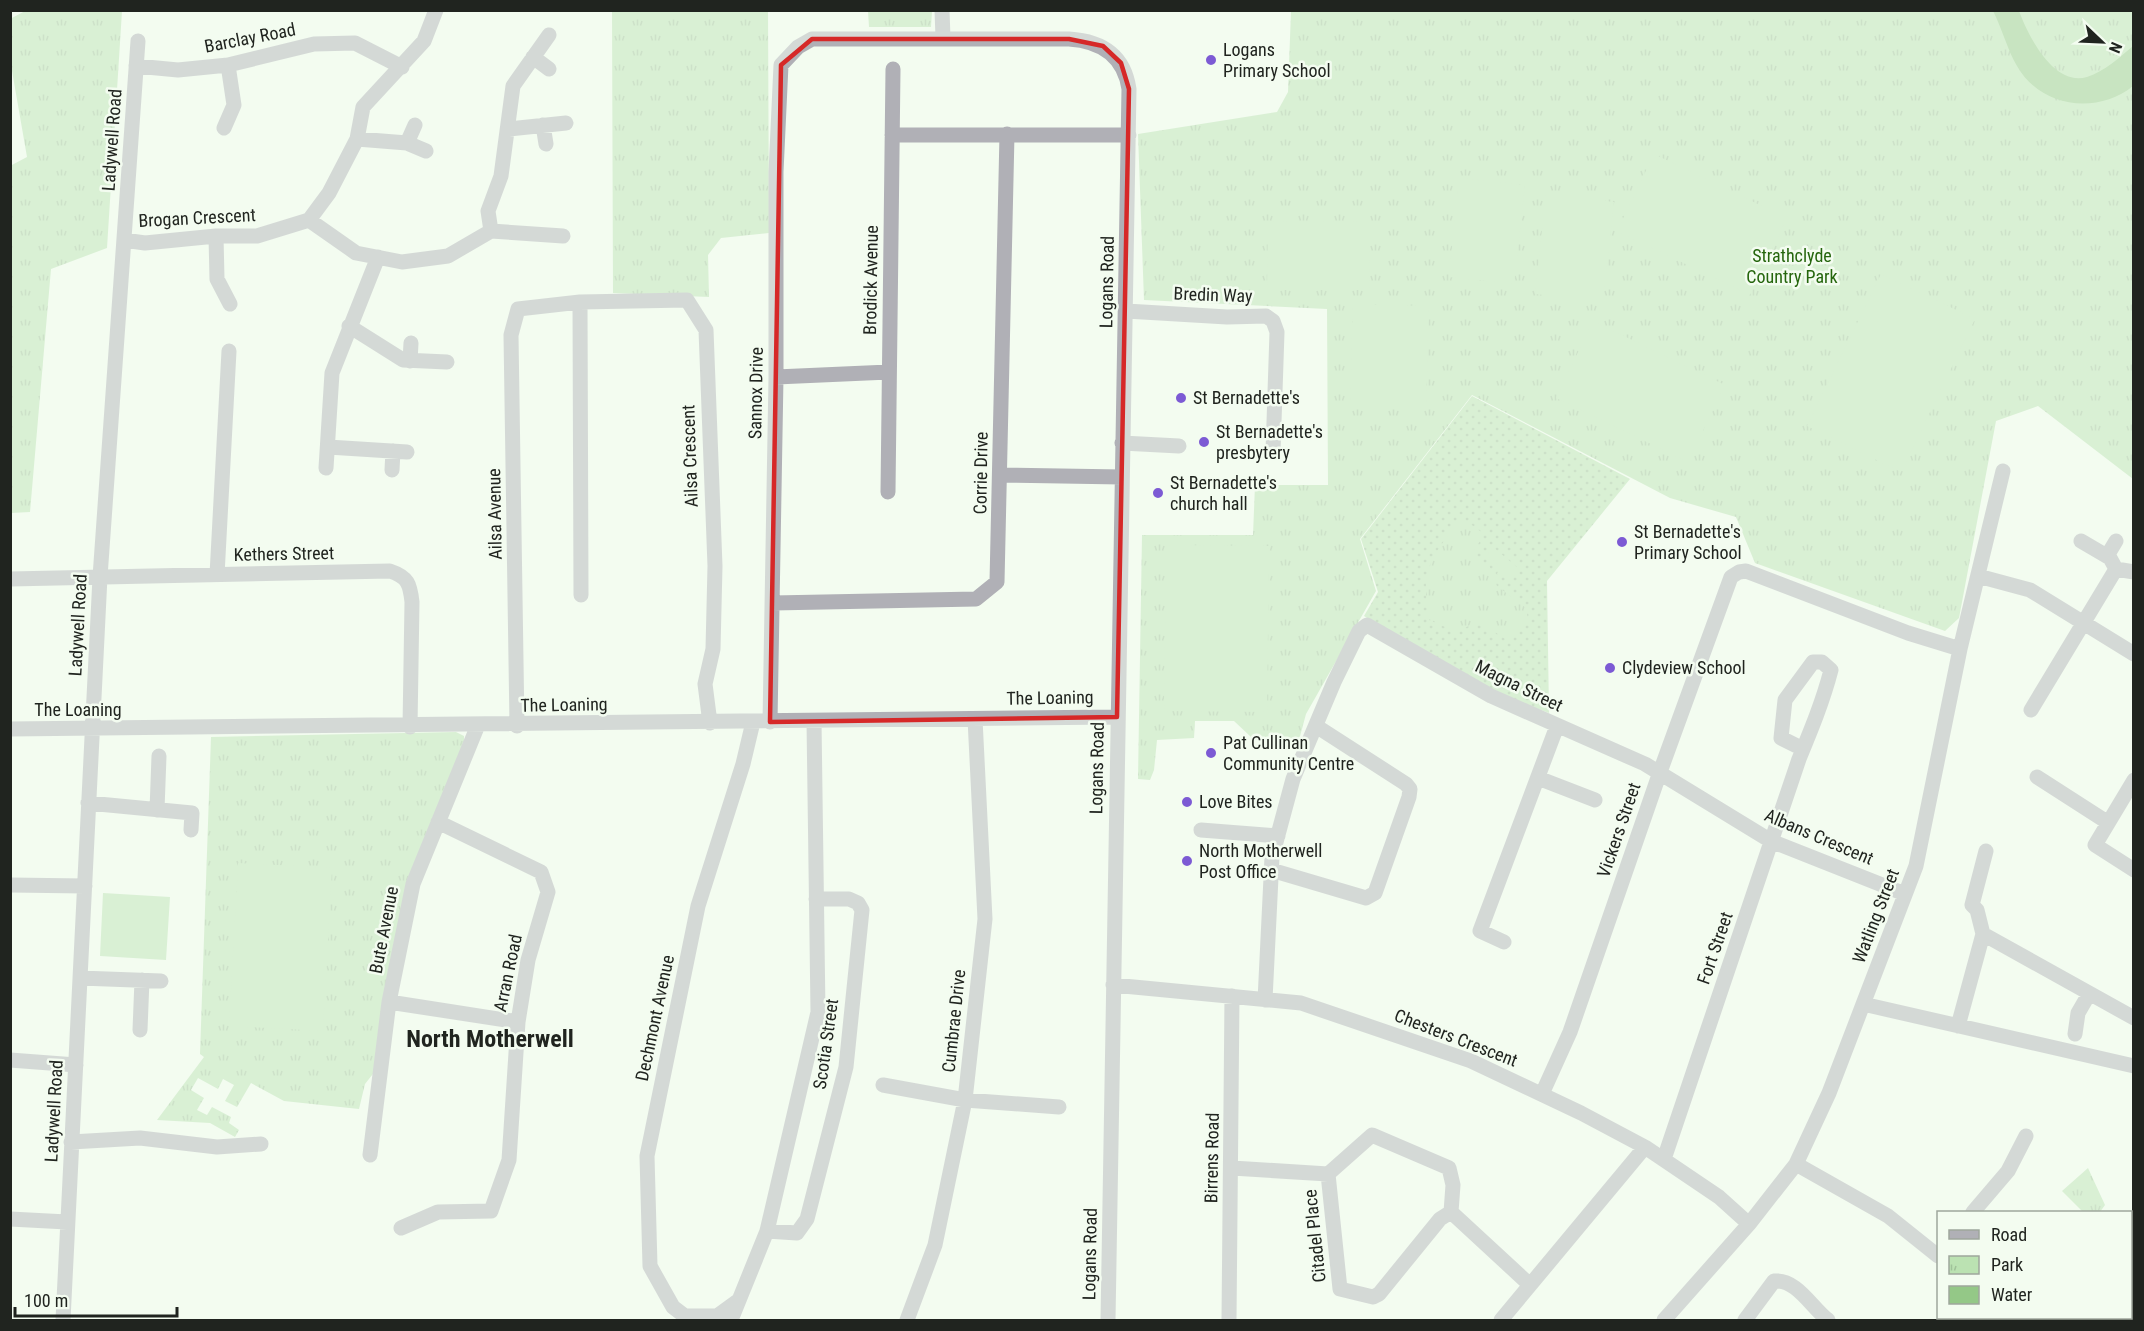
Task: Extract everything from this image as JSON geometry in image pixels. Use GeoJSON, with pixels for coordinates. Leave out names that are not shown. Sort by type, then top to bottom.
{"type":"FeatureCollection","features":[{"type":"Feature","properties":{"kind":"street"},"geometry":{"type":"LineString","coordinates":[[436,10],[424,41],[363,107],[357,139],[329,194],[309,220],[356,253],[402,262],[448,256],[491,231],[563,236]]}},
{"type":"Feature","properties":{"kind":"street"},"geometry":{"type":"LineString","coordinates":[[942,10],[943,38]]}},
{"type":"Feature","properties":{"kind":"street"},"geometry":{"type":"LineString","coordinates":[[491,231],[488,212],[501,176],[513,86],[549,35]]}},
{"type":"Feature","properties":{"kind":"street","name":"Sannox Drive"},"geometry":{"type":"LineString","coordinates":[[770,722],[776,377],[776,172],[781,65],[798,47],[812,39],[943,38]]}},
{"type":"Feature","properties":{"kind":"street","name":"Logans Road"},"geometry":{"type":"LineString","coordinates":[[943,38],[1084,40],[1103,46],[1112,53],[1125,73],[1129,89],[1108,1320]]}},
{"type":"Feature","properties":{"kind":"street","name":"Ladywell Road"},"geometry":{"type":"LineString","coordinates":[[63,1320],[100,577],[138,41]]}},
{"type":"Feature","properties":{"kind":"street","name":"Barclay Road"},"geometry":{"type":"LineString","coordinates":[[136,66],[178,70],[228,65],[314,45],[355,43],[402,67]]}},
{"type":"Feature","properties":{"kind":"street"},"geometry":{"type":"LineString","coordinates":[[533,57],[549,69]]}},
{"type":"Feature","properties":{"kind":"street"},"geometry":{"type":"LineString","coordinates":[[224,128],[234,105],[228,65]]}},
{"type":"Feature","properties":{"kind":"street","name":"Brodick Avenue"},"geometry":{"type":"LineString","coordinates":[[888,492],[892,69]]}},
{"type":"Feature","properties":{"kind":"street"},"geometry":{"type":"LineString","coordinates":[[508,129],[566,123]]}},
{"type":"Feature","properties":{"kind":"street"},"geometry":{"type":"LineString","coordinates":[[406,143],[415,125]]}},
{"type":"Feature","properties":{"kind":"street"},"geometry":{"type":"LineString","coordinates":[[543,125],[546,144]]}},
{"type":"Feature","properties":{"kind":"street","name":"Corrie Drive"},"geometry":{"type":"LineString","coordinates":[[773,603],[976,599],[998,582],[1007,134]]}},
{"type":"Feature","properties":{"kind":"street"},"geometry":{"type":"LineString","coordinates":[[892,135],[1129,135]]}},
{"type":"Feature","properties":{"kind":"street"},"geometry":{"type":"LineString","coordinates":[[357,139],[406,143],[426,151]]}},
{"type":"Feature","properties":{"kind":"street","name":"Brogan Crescent"},"geometry":{"type":"LineString","coordinates":[[124,240],[145,243],[216,236],[257,236],[309,220]]}},
{"type":"Feature","properties":{"kind":"street"},"geometry":{"type":"LineString","coordinates":[[216,236],[217,279],[231,304]]}},
{"type":"Feature","properties":{"kind":"street"},"geometry":{"type":"LineString","coordinates":[[326,468],[332,373],[378,257]]}},
{"type":"Feature","properties":{"kind":"street","name":"Ailsa Crescent"},"geometry":{"type":"LineString","coordinates":[[524,307],[580,302],[687,300],[706,330],[715,566],[713,649],[705,684],[710,723]]}},
{"type":"Feature","properties":{"kind":"street"},"geometry":{"type":"LineString","coordinates":[[580,302],[581,595]]}},
{"type":"Feature","properties":{"kind":"street","name":"Ailsa Avenue"},"geometry":{"type":"LineString","coordinates":[[517,726],[512,335],[518,309],[524,307]]}},
{"type":"Feature","properties":{"kind":"street","name":"Bredin Way"},"geometry":{"type":"LineString","coordinates":[[1126,311],[1227,317],[1266,316],[1273,321],[1277,332],[1273,452]]}},
{"type":"Feature","properties":{"kind":"street"},"geometry":{"type":"LineString","coordinates":[[349,326],[403,360],[447,363]]}},
{"type":"Feature","properties":{"kind":"street"},"geometry":{"type":"LineString","coordinates":[[410,361],[411,343]]}},
{"type":"Feature","properties":{"kind":"street"},"geometry":{"type":"LineString","coordinates":[[217,575],[229,351]]}},
{"type":"Feature","properties":{"kind":"street"},"geometry":{"type":"LineString","coordinates":[[776,377],[889,372]]}},
{"type":"Feature","properties":{"kind":"street"},"geometry":{"type":"LineString","coordinates":[[1122,443],[1179,446]]}},
{"type":"Feature","properties":{"kind":"street"},"geometry":{"type":"LineString","coordinates":[[328,447],[400,452],[392,470]]}},
{"type":"Feature","properties":{"kind":"street","name":"Watling Street"},"geometry":{"type":"LineString","coordinates":[[1664,1320],[1749,1224],[1796,1164],[1829,1093],[1916,866],[1960,649],[2002,471]]}},
{"type":"Feature","properties":{"kind":"street"},"geometry":{"type":"LineString","coordinates":[[1000,475],[1122,477]]}},
{"type":"Feature","properties":{"kind":"street"},"geometry":{"type":"LineString","coordinates":[[2081,541],[2107,556],[2116,569],[2133,572]]}},
{"type":"Feature","properties":{"kind":"street"},"geometry":{"type":"LineString","coordinates":[[2107,556],[2116,541]]}},
{"type":"Feature","properties":{"kind":"street"},"geometry":{"type":"LineString","coordinates":[[2031,710],[2085,624],[2116,569]]}},
{"type":"Feature","properties":{"kind":"street","name":"Kethers Street"},"geometry":{"type":"LineString","coordinates":[[10,579],[390,571],[403,575],[410,585],[412,602],[410,727]]}},
{"type":"Feature","properties":{"kind":"street","name":"Vickers Street"},"geometry":{"type":"LineString","coordinates":[[1542,1094],[1570,1032],[1660,772],[1731,577],[1739,572],[1746,572],[1908,633],[1960,649]]}},
{"type":"Feature","properties":{"kind":"street"},"geometry":{"type":"LineString","coordinates":[[1978,576],[2030,590],[2133,654]]}},
{"type":"Feature","properties":{"kind":"street","name":"Magna Street"},"geometry":{"type":"LineString","coordinates":[[1316,726],[1359,631],[1367,625],[1491,696],[1660,772]]}},
{"type":"Feature","properties":{"kind":"street","name":"Fort Street"},"geometry":{"type":"LineString","coordinates":[[1664,1160],[1831,670],[1822,662],[1813,662],[1785,700],[1781,738],[1803,749]]}},
{"type":"Feature","properties":{"kind":"street","name":"The Loaning"},"geometry":{"type":"LineString","coordinates":[[10,729],[517,726],[1117,717]]}},
{"type":"Feature","properties":{"kind":"street","name":"Cumbrae Drive"},"geometry":{"type":"LineString","coordinates":[[907,1320],[934,1245],[965,1100],[985,919],[975,719]]}},
{"type":"Feature","properties":{"kind":"street","name":"Dechmont Avenue"},"geometry":{"type":"LineString","coordinates":[[742,1298],[717,1316],[688,1318],[673,1307],[650,1266],[647,1156],[698,906],[743,765],[753,722]]}},
{"type":"Feature","properties":{"kind":"street","name":"Scotia Street"},"geometry":{"type":"LineString","coordinates":[[731,1320],[742,1298],[767,1231],[818,1012],[814,722]]}},
{"type":"Feature","properties":{"kind":"street","name":"Bute Avenue"},"geometry":{"type":"LineString","coordinates":[[370,1155],[389,1002],[413,884],[478,725]]}},
{"type":"Feature","properties":{"kind":"street"},"geometry":{"type":"LineString","coordinates":[[1264,999],[1271,870],[1293,779],[1316,726],[1406,784],[1410,789],[1375,893],[1366,898],[1271,870]]}},
{"type":"Feature","properties":{"kind":"street"},"geometry":{"type":"LineString","coordinates":[[1504,942],[1480,931],[1557,726]]}},
{"type":"Feature","properties":{"kind":"street"},"geometry":{"type":"LineString","coordinates":[[157,810],[159,756]]}},
{"type":"Feature","properties":{"kind":"street","name":"Albans Crescent"},"geometry":{"type":"LineString","coordinates":[[1660,772],[1771,841],[1905,894]]}},
{"type":"Feature","properties":{"kind":"street"},"geometry":{"type":"LineString","coordinates":[[2037,777],[2107,822]]}},
{"type":"Feature","properties":{"kind":"street"},"geometry":{"type":"LineString","coordinates":[[1538,778],[1595,800]]}},
{"type":"Feature","properties":{"kind":"street"},"geometry":{"type":"LineString","coordinates":[[2133,780],[2095,845],[2133,870]]}},
{"type":"Feature","properties":{"kind":"street"},"geometry":{"type":"LineString","coordinates":[[88,802],[192,813],[191,830]]}},
{"type":"Feature","properties":{"kind":"street","name":"Arran Road"},"geometry":{"type":"LineString","coordinates":[[401,1228],[438,1212],[491,1211],[509,1160],[518,1022],[528,960],[548,892],[542,872],[438,822]]}},
{"type":"Feature","properties":{"kind":"street"},"geometry":{"type":"LineString","coordinates":[[1201,830],[1278,836]]}},
{"type":"Feature","properties":{"kind":"street"},"geometry":{"type":"LineString","coordinates":[[1958,1026],[1983,934],[1977,910],[1972,905],[1986,851]]}},
{"type":"Feature","properties":{"kind":"street"},"geometry":{"type":"LineString","coordinates":[[10,885],[85,886]]}},
{"type":"Feature","properties":{"kind":"street","name":"Scotia Street"},"geometry":{"type":"LineString","coordinates":[[767,1231],[797,1233],[807,1219],[846,1067],[862,910],[858,903],[849,899],[816,899]]}},
{"type":"Feature","properties":{"kind":"street"},"geometry":{"type":"LineString","coordinates":[[1983,934],[2133,1018]]}},
{"type":"Feature","properties":{"kind":"street"},"geometry":{"type":"LineString","coordinates":[[80,978],[161,981]]}},
{"type":"Feature","properties":{"kind":"street"},"geometry":{"type":"LineString","coordinates":[[140,1030],[142,980]]}},
{"type":"Feature","properties":{"kind":"street","name":"Chesters Crescent"},"geometry":{"type":"LineString","coordinates":[[1113,985],[1301,1003],[1471,1061],[1542,1094],[1645,1147],[1719,1197],[1749,1224]]}},
{"type":"Feature","properties":{"kind":"street"},"geometry":{"type":"LineString","coordinates":[[2075,1034],[2078,1013],[2089,994]]}},
{"type":"Feature","properties":{"kind":"street","name":"Birrens Road"},"geometry":{"type":"LineString","coordinates":[[1229,1320],[1232,996]]}},
{"type":"Feature","properties":{"kind":"street"},"geometry":{"type":"LineString","coordinates":[[389,1002],[518,1022]]}},
{"type":"Feature","properties":{"kind":"street"},"geometry":{"type":"LineString","coordinates":[[1863,1004],[2133,1066]]}},
{"type":"Feature","properties":{"kind":"street"},"geometry":{"type":"LineString","coordinates":[[10,1060],[76,1065]]}},
{"type":"Feature","properties":{"kind":"street"},"geometry":{"type":"LineString","coordinates":[[884,1085],[965,1100],[1059,1107]]}},
{"type":"Feature","properties":{"kind":"street","name":"Citadel Place"},"geometry":{"type":"LineString","coordinates":[[1232,1168],[1328,1174],[1372,1135],[1449,1168],[1453,1185],[1451,1212],[1440,1219],[1379,1294],[1373,1297],[1340,1289],[1328,1174]]}},
{"type":"Feature","properties":{"kind":"street"},"geometry":{"type":"LineString","coordinates":[[1974,1211],[2008,1171],[2026,1136]]}},
{"type":"Feature","properties":{"kind":"street"},"geometry":{"type":"LineString","coordinates":[[71,1142],[140,1138],[217,1147],[261,1144]]}},
{"type":"Feature","properties":{"kind":"street"},"geometry":{"type":"LineString","coordinates":[[1501,1320],[1645,1147]]}},
{"type":"Feature","properties":{"kind":"street"},"geometry":{"type":"LineString","coordinates":[[1796,1164],[1888,1216],[1937,1254]]}},
{"type":"Feature","properties":{"kind":"street"},"geometry":{"type":"LineString","coordinates":[[1451,1212],[1530,1285]]}},
{"type":"Feature","properties":{"kind":"street"},"geometry":{"type":"LineString","coordinates":[[10,1219],[67,1222]]}},
{"type":"Feature","properties":{"kind":"street"},"geometry":{"type":"LineString","coordinates":[[1745,1320],[1774,1281],[1780,1280],[1790,1283],[1828,1320]]}},
{"type":"Feature","properties":{"kind":"highlighted area"},"geometry":{"type":"Polygon","coordinates":[[[812,39],[1069,39],[1103,46],[1121,63],[1129,89],[1117,717],[770,722],[781,65],[812,39]]]}},
{"type":"Feature","properties":{"kind":"green space"},"geometry":{"type":"Polygon","coordinates":[[[27,10],[122,11],[107,248],[51,269],[30,512],[11,513],[10,166],[27,157],[11,65],[10,19],[27,10]]]}},
{"type":"Feature","properties":{"kind":"green space"},"geometry":{"type":"Polygon","coordinates":[[[612,11],[768,11],[769,233],[721,238],[708,255],[709,297],[613,293],[612,11]]]}},
{"type":"Feature","properties":{"kind":"green space"},"geometry":{"type":"Polygon","coordinates":[[[868,11],[932,11],[931,27],[869,27],[868,11]]]}},
{"type":"Feature","properties":{"kind":"green space","name":"Strathclyde Country Park"},"geometry":{"type":"Polygon","coordinates":[[[1291,11],[2133,11],[2133,479],[2038,406],[1996,421],[1959,618],[1945,631],[1755,563],[1736,517],[1670,498],[1472,395],[1360,539],[1376,591],[1306,714],[1299,740],[1251,737],[1234,721],[1195,721],[1194,738],[1157,740],[1154,770],[1150,780],[1138,779],[1142,535],[1253,535],[1255,485],[1328,485],[1327,309],[1144,300],[1138,134],[1277,112],[1288,92],[1291,11]]]}},
{"type":"Feature","properties":{"kind":"green space"},"geometry":{"type":"Polygon","coordinates":[[[1654,154],[1787,218],[1750,295],[1617,231],[1654,154]]]}},
{"type":"Feature","properties":{"kind":"green space"},"geometry":{"type":"Polygon","coordinates":[[[1459,178],[1525,185],[1514,284],[1449,277],[1459,178]]]}},
{"type":"Feature","properties":{"kind":"green space"},"geometry":{"type":"Polygon","coordinates":[[[1546,194],[1614,202],[1603,302],[1535,294],[1546,194]]]}},
{"type":"Feature","properties":{"kind":"green space"},"geometry":{"type":"Polygon","coordinates":[[[1268,221],[1370,222],[1369,290],[1267,290],[1268,221]]]}},
{"type":"Feature","properties":{"kind":"green space"},"geometry":{"type":"Polygon","coordinates":[[[1881,274],[1975,319],[1901,472],[1807,426],[1881,274]]]}},
{"type":"Feature","properties":{"kind":"green space"},"geometry":{"type":"Polygon","coordinates":[[[1353,304],[1429,306],[1426,406],[1350,404],[1353,304]]]}},
{"type":"Feature","properties":{"kind":"green space"},"geometry":{"type":"Polygon","coordinates":[[[1593,321],[1725,385],[1688,462],[1556,398],[1593,321]]]}},
{"type":"Feature","properties":{"kind":"green space"},"geometry":{"type":"Polygon","coordinates":[[[1472,396],[1630,479],[1547,581],[1549,713],[1492,692],[1433,660],[1364,616],[1378,592],[1361,539],[1472,396]]]}},
{"type":"Feature","properties":{"kind":"green space"},"geometry":{"type":"Polygon","coordinates":[[[1461,517],[1484,534],[1473,553],[1476,562],[1489,565],[1497,586],[1526,608],[1528,620],[1507,640],[1478,621],[1457,632],[1429,620],[1426,586],[1430,564],[1461,517]]]}},
{"type":"Feature","properties":{"kind":"green space"},"geometry":{"type":"Polygon","coordinates":[[[1166,545],[1269,546],[1267,712],[1164,711],[1166,545]]]}},
{"type":"Feature","properties":{"kind":"green space"},"geometry":{"type":"Polygon","coordinates":[[[1493,547],[1518,568],[1511,580],[1497,574],[1500,567],[1487,555],[1493,547]]]}},
{"type":"Feature","properties":{"kind":"green space"},"geometry":{"type":"Polygon","coordinates":[[[456,732],[464,736],[464,743],[425,839],[380,1065],[365,1084],[359,1109],[284,1101],[251,1083],[237,1107],[225,1101],[234,1085],[223,1079],[218,1089],[198,1078],[191,1090],[204,1098],[197,1110],[207,1115],[212,1107],[231,1117],[229,1123],[239,1130],[235,1137],[210,1123],[157,1120],[204,1057],[200,1054],[211,737],[456,732]]]}},
{"type":"Feature","properties":{"kind":"green space"},"geometry":{"type":"Polygon","coordinates":[[[238,863],[332,868],[323,1031],[229,1026],[238,863]]]}},
{"type":"Feature","properties":{"kind":"green space"},"geometry":{"type":"Polygon","coordinates":[[[103,893],[170,897],[166,960],[100,956],[103,893]]]}},
{"type":"Feature","properties":{"kind":"green space"},"geometry":{"type":"Polygon","coordinates":[[[2088,1168],[2105,1205],[2101,1211],[2082,1211],[2062,1191],[2088,1168]]]}},
{"type":"Feature","properties":{"kind":"water"},"geometry":{"type":"Polygon","coordinates":[[[1993,11],[2019,11],[2044,57],[2063,74],[2075,78],[2087,77],[2100,71],[2133,46],[2133,86],[2103,101],[2087,103],[2070,103],[2040,91],[2027,80],[2017,66],[1993,11]]]}},
{"type":"Feature","properties":{"kind":"place","name":"Logans Primary School"},"geometry":{"type":"Point","coordinates":[1211,60]}},
{"type":"Feature","properties":{"kind":"place","name":"St Bernadette's"},"geometry":{"type":"Point","coordinates":[1181,398]}},
{"type":"Feature","properties":{"kind":"place","name":"St Bernadette's presbytery"},"geometry":{"type":"Point","coordinates":[1204,442]}},
{"type":"Feature","properties":{"kind":"place","name":"St Bernadette's church hall"},"geometry":{"type":"Point","coordinates":[1158,493]}},
{"type":"Feature","properties":{"kind":"place","name":"St Bernadette's Primary School"},"geometry":{"type":"Point","coordinates":[1622,542]}},
{"type":"Feature","properties":{"kind":"place","name":"Clydeview School"},"geometry":{"type":"Point","coordinates":[1610,668]}},
{"type":"Feature","properties":{"kind":"place","name":"Pat Cullinan Community Centre"},"geometry":{"type":"Point","coordinates":[1211,753]}},
{"type":"Feature","properties":{"kind":"place","name":"Love Bites"},"geometry":{"type":"Point","coordinates":[1187,802]}},
{"type":"Feature","properties":{"kind":"place","name":"North Motherwell Post Office"},"geometry":{"type":"Point","coordinates":[1187,861]}},
{"type":"Feature","properties":{"kind":"district","name":"North Motherwell"},"geometry":{"type":"Point","coordinates":[490,1039]}}]}
